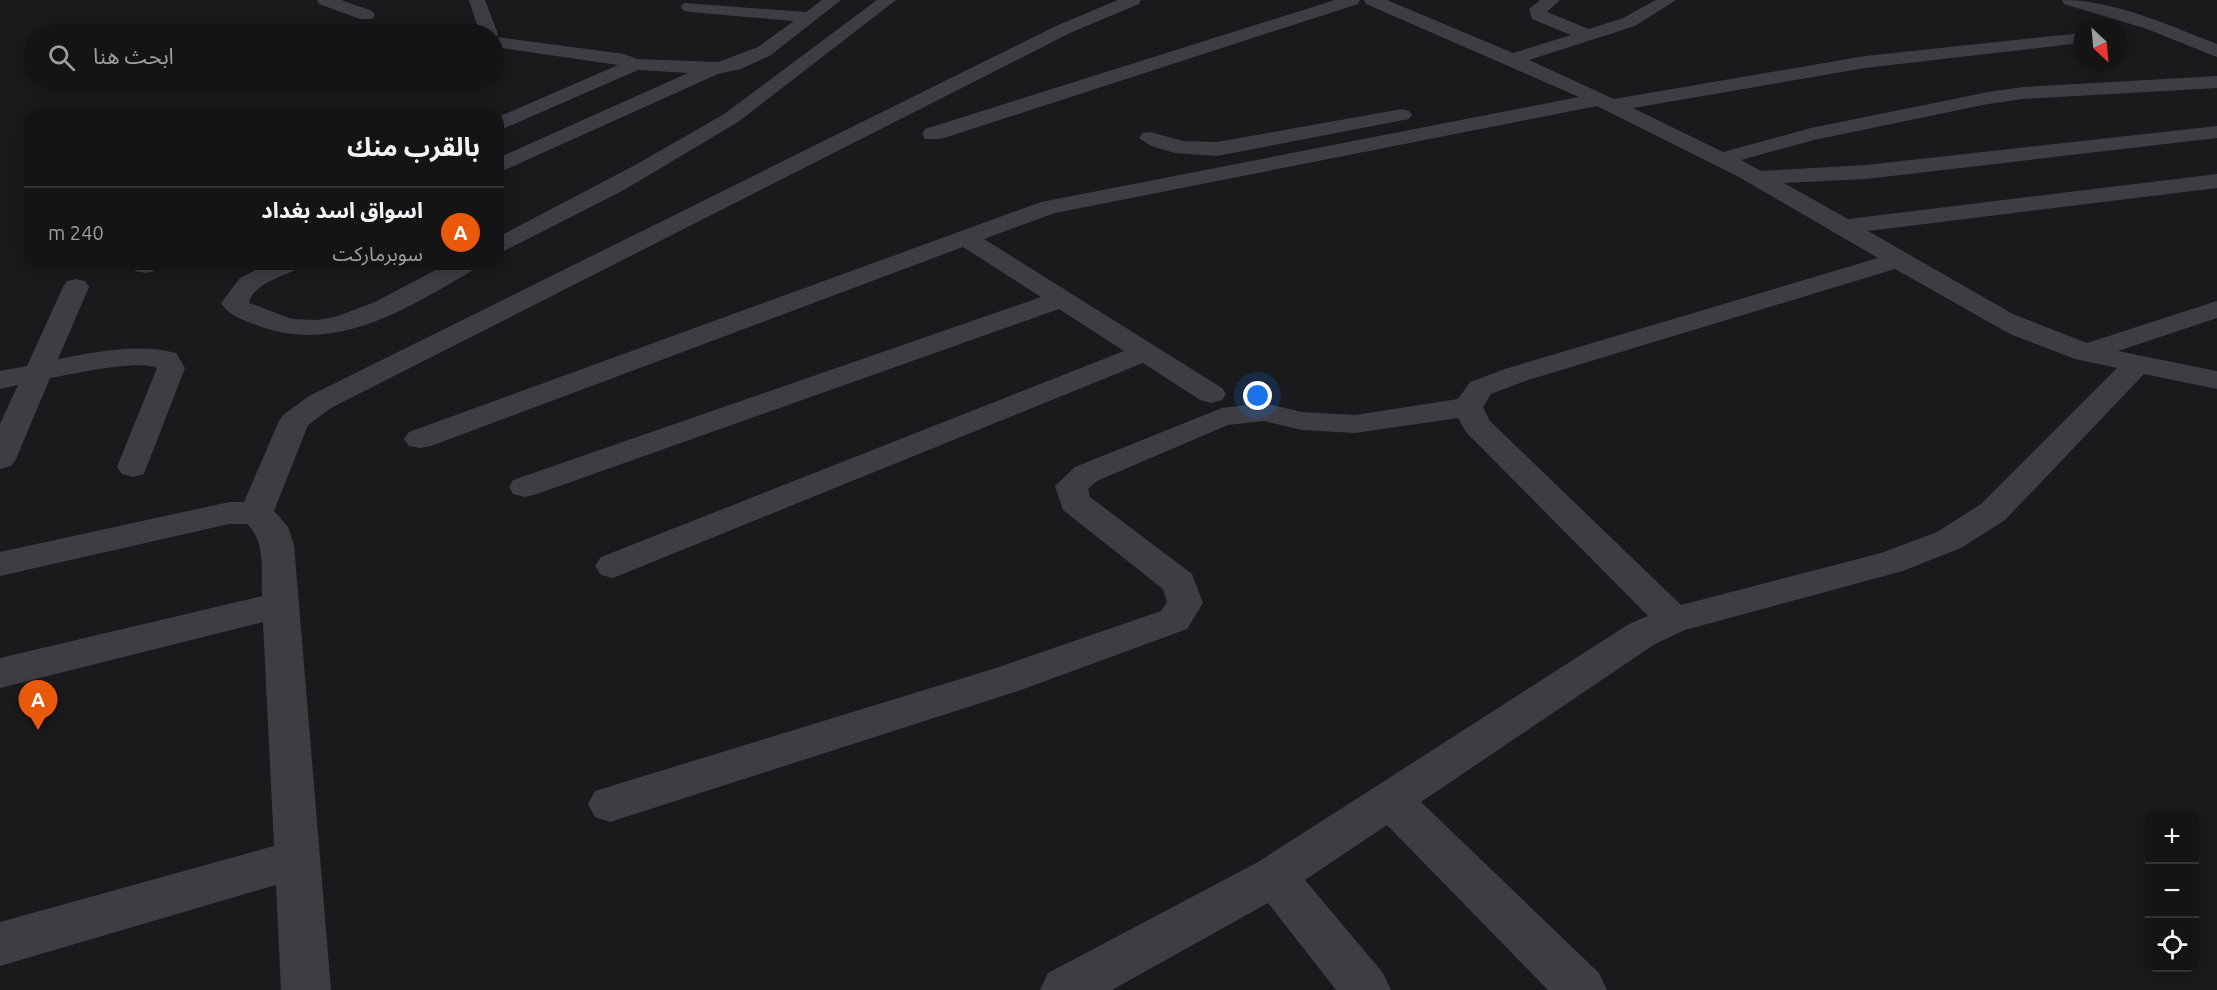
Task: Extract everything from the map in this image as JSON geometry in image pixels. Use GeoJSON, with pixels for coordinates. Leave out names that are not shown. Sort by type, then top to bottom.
{"type":"FeatureCollection","features":[{"type":"Feature","properties":{"kind":"street"},"geometry":{"type":"LineString","coordinates":[[325,0],[366,15]]}},
{"type":"Feature","properties":{"kind":"street"},"geometry":{"type":"LineString","coordinates":[[477,0],[485,24]]}},
{"type":"Feature","properties":{"kind":"street"},"geometry":{"type":"LineString","coordinates":[[504,163],[710,70],[754,58],[833,0]]}},
{"type":"Feature","properties":{"kind":"street"},"geometry":{"type":"LineString","coordinates":[[504,244],[634,175],[731,118],[783,81],[859,18],[888,0]]}},
{"type":"Feature","properties":{"kind":"street"},"geometry":{"type":"LineString","coordinates":[[256,513],[294,421],[320,402],[1053,34],[1133,0]]}},
{"type":"Feature","properties":{"kind":"street"},"geometry":{"type":"LineString","coordinates":[[933,135],[1088,82],[1352,0]]}},
{"type":"Feature","properties":{"kind":"street"},"geometry":{"type":"LineString","coordinates":[[1372,0],[1510,60],[1721,159],[1844,227],[1985,311],[2035,334],[2085,352],[2136,366],[2217,380]]}},
{"type":"Feature","properties":{"kind":"street"},"geometry":{"type":"LineString","coordinates":[[1552,0],[1538,9],[1538,15],[1588,34]]}},
{"type":"Feature","properties":{"kind":"street"},"geometry":{"type":"LineString","coordinates":[[1510,60],[1629,22],[1668,0]]}},
{"type":"Feature","properties":{"kind":"street"},"geometry":{"type":"LineString","coordinates":[[2070,0],[2153,25],[2217,51]]}},
{"type":"Feature","properties":{"kind":"street"},"geometry":{"type":"LineString","coordinates":[[690,7],[808,17]]}},
{"type":"Feature","properties":{"kind":"street"},"geometry":{"type":"LineString","coordinates":[[2127,30],[2153,25]]}},
{"type":"Feature","properties":{"kind":"street"},"geometry":{"type":"LineString","coordinates":[[420,439],[1049,207],[1603,104],[1865,62],[2073,39]]}},
{"type":"Feature","properties":{"kind":"street"},"geometry":{"type":"LineString","coordinates":[[504,43],[624,60],[634,65]]}},
{"type":"Feature","properties":{"kind":"street"},"geometry":{"type":"LineString","coordinates":[[504,122],[634,65],[655,62],[783,81]]}},
{"type":"Feature","properties":{"kind":"street"},"geometry":{"type":"LineString","coordinates":[[1721,159],[1811,134],[1988,98],[2023,93],[2217,82]]}},
{"type":"Feature","properties":{"kind":"street"},"geometry":{"type":"LineString","coordinates":[[1528,92],[1563,85]]}},
{"type":"Feature","properties":{"kind":"street"},"geometry":{"type":"LineString","coordinates":[[1149,138],[1164,145],[1189,150],[1217,149],[1423,111]]}},
{"type":"Feature","properties":{"kind":"street"},"geometry":{"type":"LineString","coordinates":[[1755,178],[1866,172],[2217,132]]}},
{"type":"Feature","properties":{"kind":"street"},"geometry":{"type":"LineString","coordinates":[[1844,227],[2217,181]]}},
{"type":"Feature","properties":{"kind":"street"},"geometry":{"type":"LineString","coordinates":[[965,238],[1211,394]]}},
{"type":"Feature","properties":{"kind":"street"},"geometry":{"type":"LineString","coordinates":[[610,804],[1007,680],[1174,620],[1185,603],[1179,583],[1075,502],[1071,486],[1086,474],[1222,417],[1264,412],[1302,421],[1355,424],[1468,407],[1480,388],[1515,375],[1899,260]]}},
{"type":"Feature","properties":{"kind":"street"},"geometry":{"type":"LineString","coordinates":[[277,270],[238,292],[234,303],[239,309],[296,328],[321,327],[348,322],[378,310],[455,270]]}},
{"type":"Feature","properties":{"kind":"street"},"geometry":{"type":"LineString","coordinates":[[0,459],[76,287]]}},
{"type":"Feature","properties":{"kind":"street"},"geometry":{"type":"LineString","coordinates":[[525,487],[1062,299]]}},
{"type":"Feature","properties":{"kind":"street"},"geometry":{"type":"LineString","coordinates":[[2085,352],[2217,309]]}},
{"type":"Feature","properties":{"kind":"street"},"geometry":{"type":"LineString","coordinates":[[614,566],[1146,352]]}},
{"type":"Feature","properties":{"kind":"street"},"geometry":{"type":"LineString","coordinates":[[0,381],[140,356],[166,359],[171,368],[133,467]]}},
{"type":"Feature","properties":{"kind":"street"},"geometry":{"type":"LineString","coordinates":[[1065,990],[1274,876],[1642,634],[1674,620],[1891,562],[1949,540],[1993,512],[2136,366]]}},
{"type":"Feature","properties":{"kind":"street"},"geometry":{"type":"LineString","coordinates":[[1468,407],[1477,425],[1674,620]]}},
{"type":"Feature","properties":{"kind":"street"},"geometry":{"type":"LineString","coordinates":[[0,564],[229,513],[256,513],[271,527],[277,545],[282,604],[306,990]]}},
{"type":"Feature","properties":{"kind":"street"},"geometry":{"type":"LineString","coordinates":[[0,673],[282,604]]}},
{"type":"Feature","properties":{"kind":"street"},"geometry":{"type":"LineString","coordinates":[[1391,801],[1582,990]]}},
{"type":"Feature","properties":{"kind":"street"},"geometry":{"type":"LineString","coordinates":[[0,944],[298,859]]}},
{"type":"Feature","properties":{"kind":"street"},"geometry":{"type":"LineString","coordinates":[[1274,876],[1366,990]]}},
{"type":"Feature","properties":{"kind":"place","name":"اسواق اسد بغداد"},"geometry":{"type":"Point","coordinates":[38,730]}}]}
